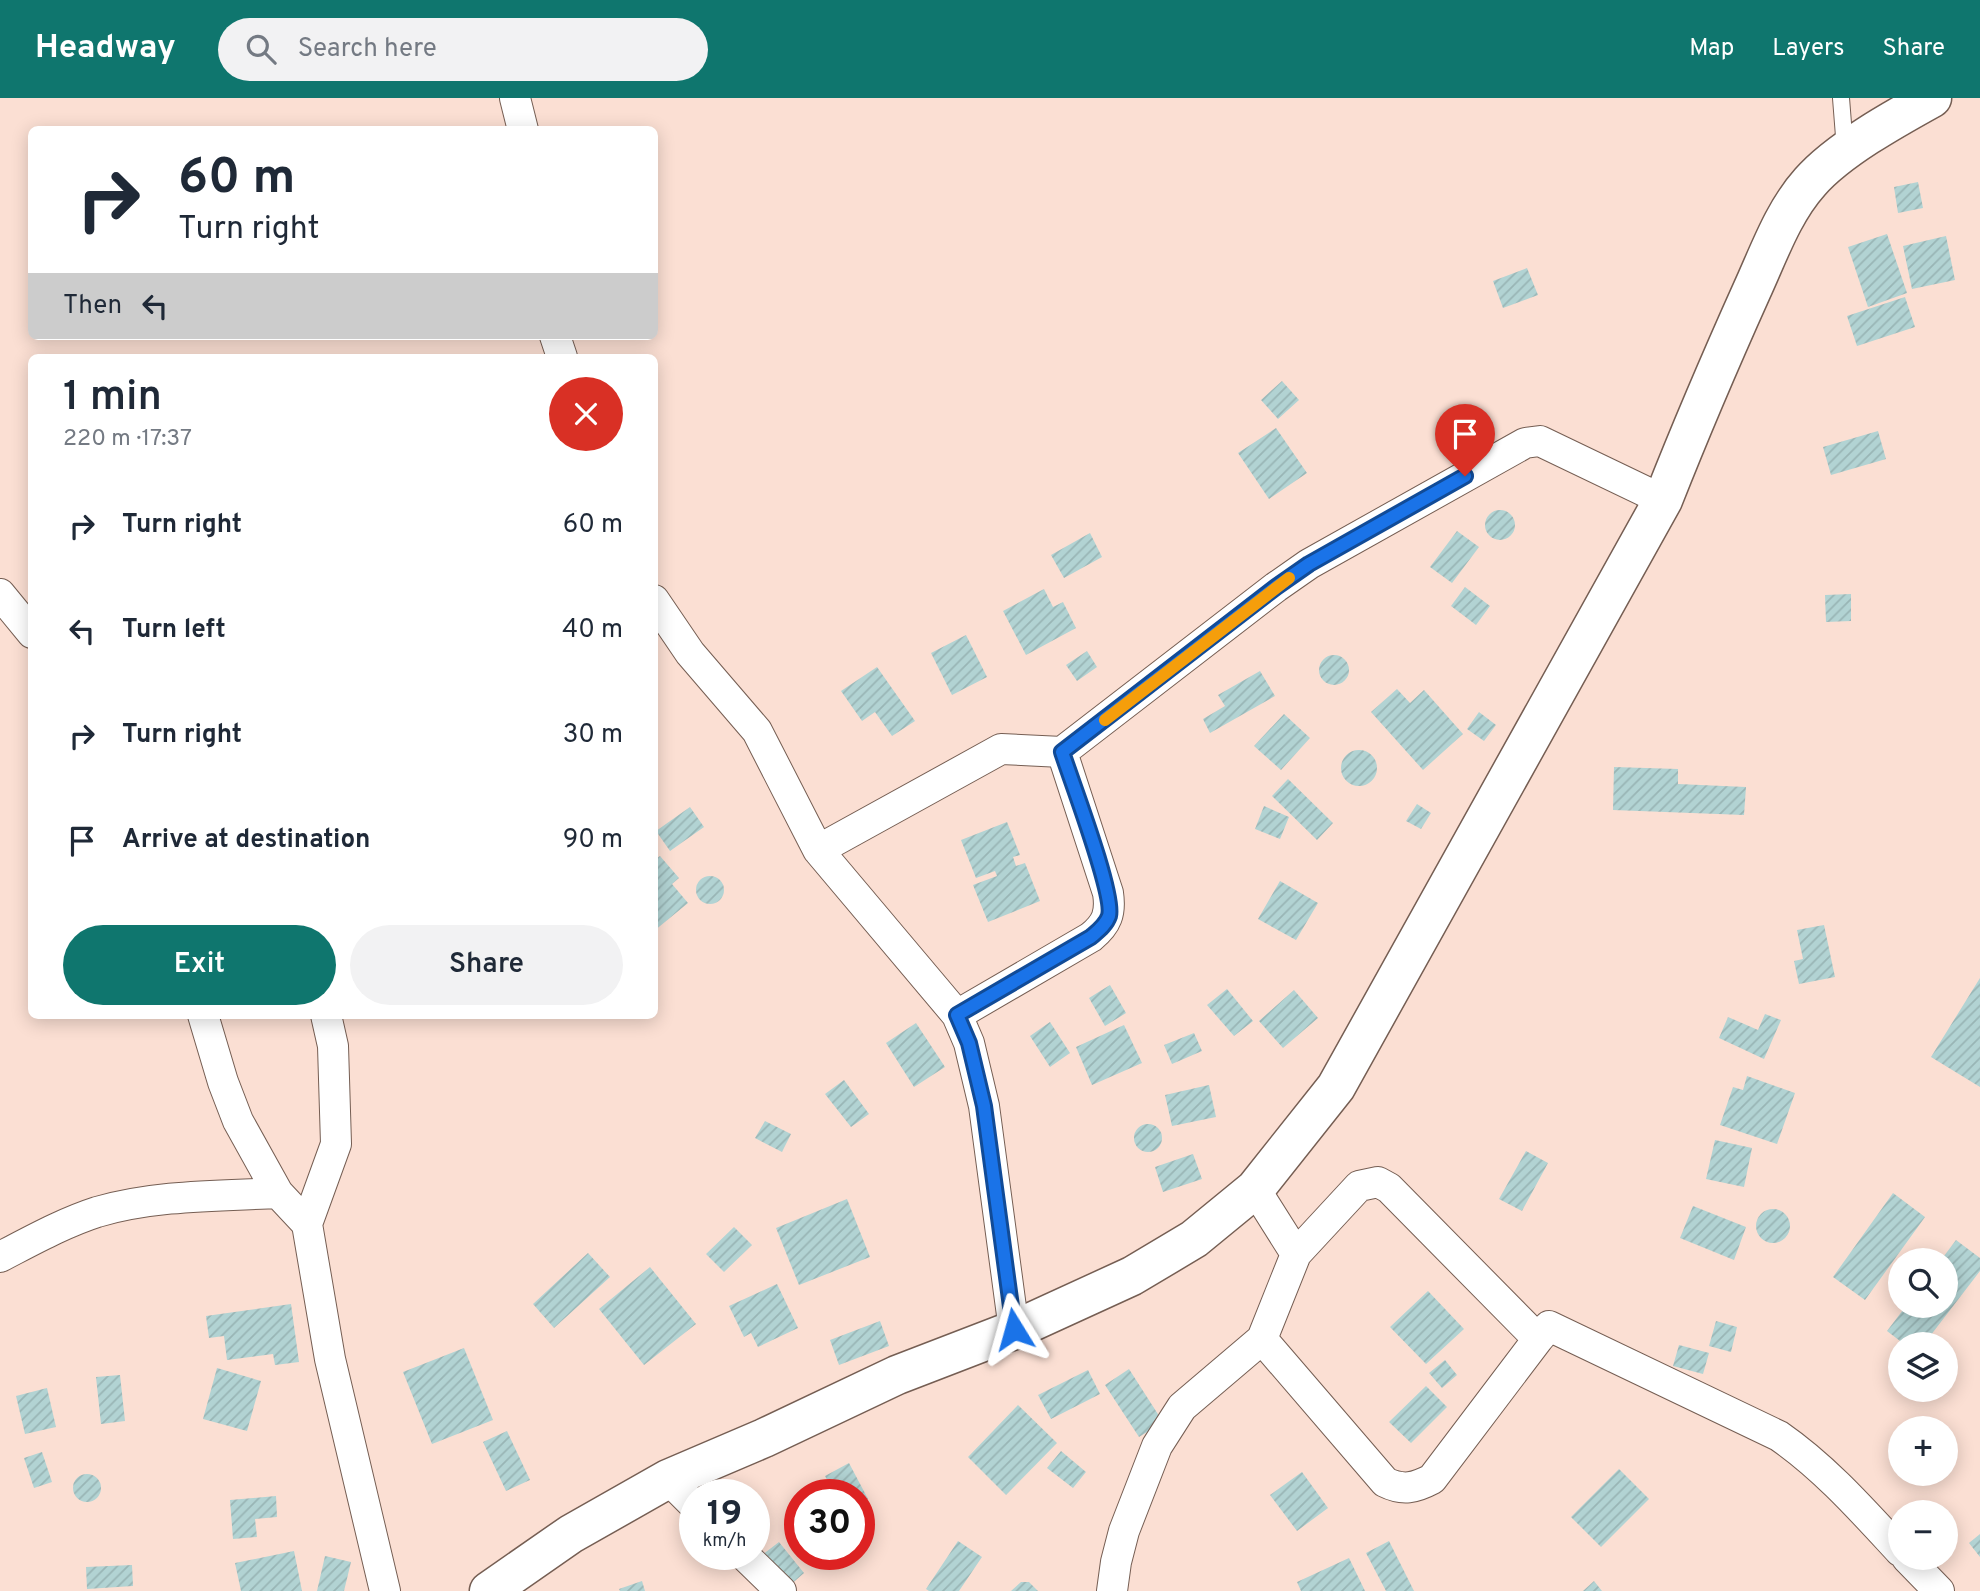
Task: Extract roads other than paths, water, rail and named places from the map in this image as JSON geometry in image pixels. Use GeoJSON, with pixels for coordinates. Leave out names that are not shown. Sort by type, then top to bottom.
{"type":"FeatureCollection","features":[{"type":"Feature","properties":{"kind":"street"},"geometry":{"type":"LineString","coordinates":[[515,98],[522,126]]}},
{"type":"Feature","properties":{"kind":"street"},"geometry":{"type":"LineString","coordinates":[[489,1591],[571,1534],[668,1479],[897,1376],[1014,1329],[1132,1276],[1194,1239],[1255,1189],[1336,1087],[1662,500],[1700,405],[1784,220],[1810,182],[1846,152],[1877,130],[1932,98]]}},
{"type":"Feature","properties":{"kind":"street"},"geometry":{"type":"LineString","coordinates":[[818,850],[1001,749],[1062,752],[1309,564],[1525,443],[1540,441],[1662,500]]}},
{"type":"Feature","properties":{"kind":"street"},"geometry":{"type":"LineString","coordinates":[[0,594],[28,628]]}},
{"type":"Feature","properties":{"kind":"street"},"geometry":{"type":"LineString","coordinates":[[658,606],[690,653],[757,731],[818,850],[957,1015],[969,1043],[984,1106],[1014,1329]]}},
{"type":"Feature","properties":{"kind":"street"},"geometry":{"type":"LineString","coordinates":[[957,1015],[1091,937],[1108,918],[1108,893],[1062,752]]}},
{"type":"Feature","properties":{"kind":"street"},"geometry":{"type":"LineString","coordinates":[[204,1019],[238,1121],[278,1192],[307,1224]]}},
{"type":"Feature","properties":{"kind":"street"},"geometry":{"type":"LineString","coordinates":[[327,1019],[333,1046],[336,1144],[307,1224],[330,1359],[385,1591]]}},
{"type":"Feature","properties":{"kind":"street"},"geometry":{"type":"LineString","coordinates":[[1112,1591],[1124,1531],[1157,1446],[1182,1407],[1262,1339],[1296,1254],[1359,1186],[1378,1182],[1389,1188],[1538,1339]]}},
{"type":"Feature","properties":{"kind":"street"},"geometry":{"type":"LineString","coordinates":[[1255,1189],[1296,1254]]}},
{"type":"Feature","properties":{"kind":"street"},"geometry":{"type":"LineString","coordinates":[[0,1257],[51,1230],[97,1212],[177,1198],[278,1192]]}},
{"type":"Feature","properties":{"kind":"street"},"geometry":{"type":"LineString","coordinates":[[1262,1339],[1385,1482],[1398,1489],[1418,1487],[1432,1479],[1549,1325],[1779,1436],[1803,1452],[1829,1476],[1888,1538]]}},
{"type":"Feature","properties":{"kind":"street"},"geometry":{"type":"LineString","coordinates":[[668,1479],[679,1490]]}},
{"type":"Feature","properties":{"kind":"street"},"geometry":{"type":"LineString","coordinates":[[759,1570],[781,1591]]}},
{"type":"Feature","properties":{"kind":"street"},"geometry":{"type":"LineString","coordinates":[[1919,1570],[1939,1591]]}},
{"type":"Feature","properties":{"kind":"lane"},"geometry":{"type":"LineString","coordinates":[[1841,98],[1846,152]]}}]}
